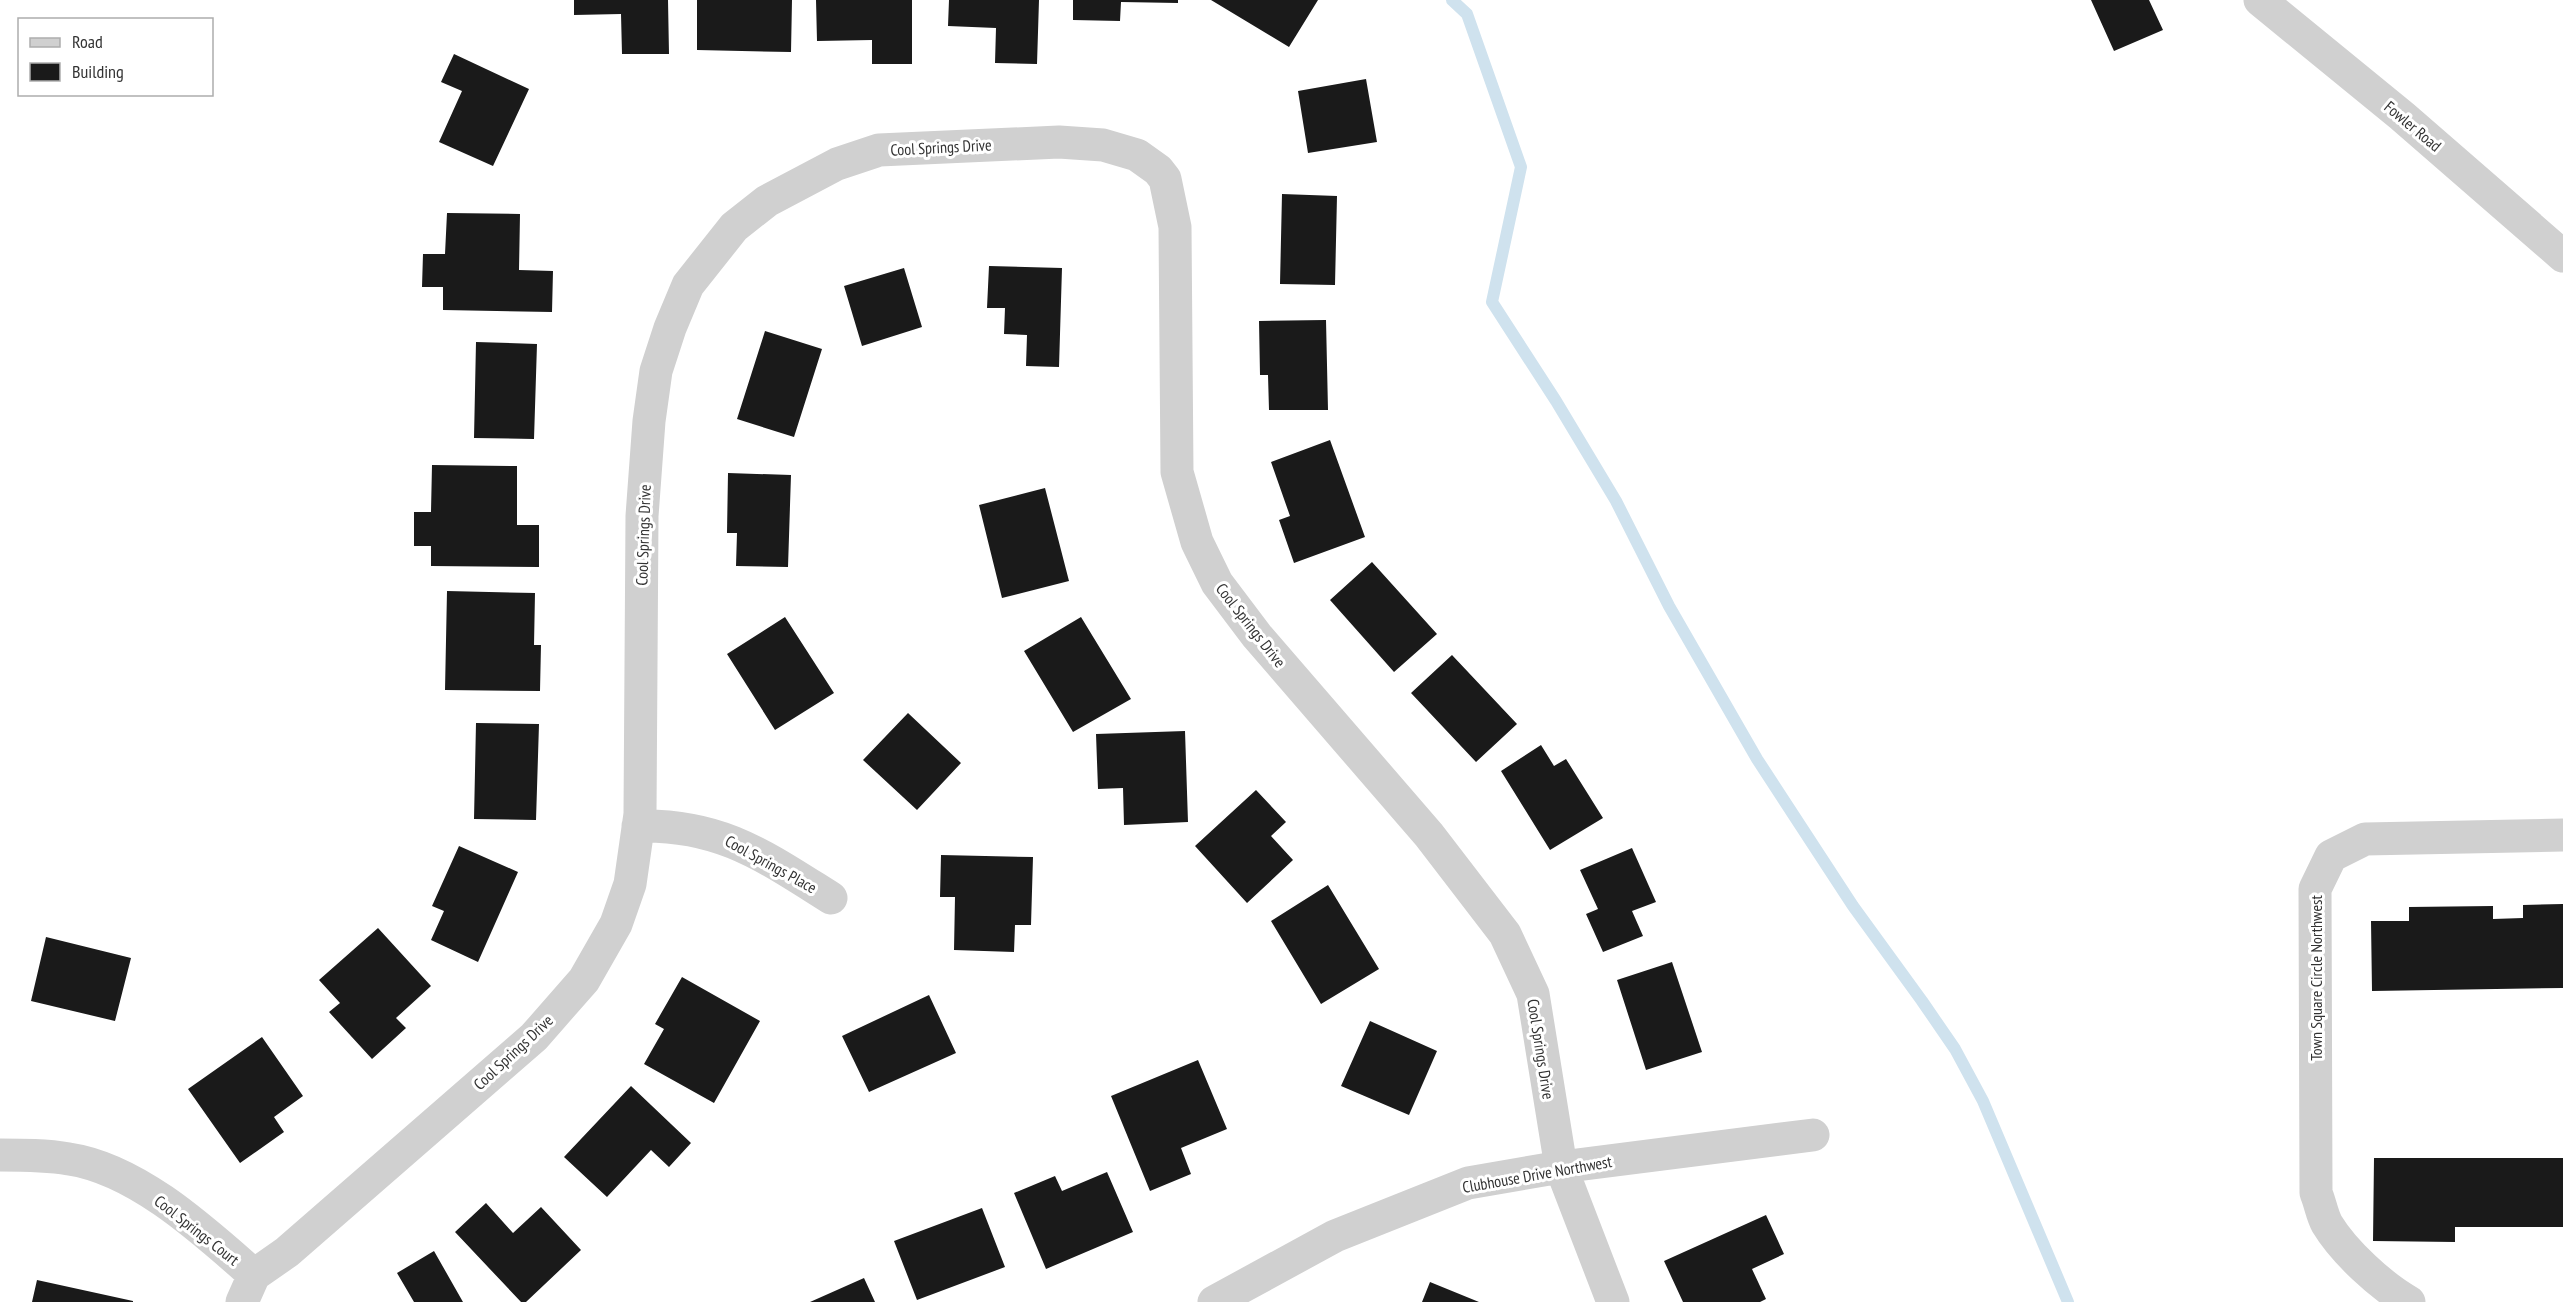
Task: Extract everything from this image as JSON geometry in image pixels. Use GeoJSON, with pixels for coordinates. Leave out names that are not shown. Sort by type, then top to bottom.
{"type":"FeatureCollection","features":[{"type":"Feature","properties":{"kind":"street","name":"Fowler Road"},"geometry":{"type":"LineString","coordinates":[[2260,0],[2402,116],[2563,256]]}},
{"type":"Feature","properties":{"kind":"street","name":"Cool Springs Drive"},"geometry":{"type":"LineString","coordinates":[[248,1289],[287,1252],[534,1037],[584,980],[616,924],[630,884],[640,814],[642,516],[649,421],[656,371],[670,328],[688,285],[734,227],[767,201],[837,164],[879,150],[1059,142],[1102,145],[1137,155],[1158,170],[1165,179],[1174,217],[1177,471],[1197,542],[1217,583],[1257,636],[1429,835],[1505,934],[1533,994],[1562,1167],[1612,1302]]}},
{"type":"Feature","properties":{"kind":"street","name":"Cool Springs Place"},"geometry":{"type":"LineString","coordinates":[[638,826],[664,825],[713,833],[737,842],[779,865],[831,898]]}},
{"type":"Feature","properties":{"kind":"street","name":"Town Square Circle Northwest"},"geometry":{"type":"LineString","coordinates":[[2409,1302],[2372,1275],[2348,1250],[2327,1223],[2316,1192],[2315,889],[2331,856],[2365,838],[2563,835]]}},
{"type":"Feature","properties":{"kind":"street","name":"Clubhouse Drive Northwest"},"geometry":{"type":"LineString","coordinates":[[1214,1302],[1335,1236],[1468,1184],[1562,1167],[1813,1135]]}},
{"type":"Feature","properties":{"kind":"street","name":"Cool Springs Court"},"geometry":{"type":"LineString","coordinates":[[0,1155],[70,1159],[110,1172],[141,1187],[197,1225],[248,1289]]}},
{"type":"Feature","properties":{"kind":"building"},"geometry":{"type":"Polygon","coordinates":[[[574,0],[668,0],[669,54],[622,54],[621,14],[574,15],[574,0]]]}},
{"type":"Feature","properties":{"kind":"building"},"geometry":{"type":"Polygon","coordinates":[[[697,0],[792,0],[791,52],[697,50],[697,0]]]}},
{"type":"Feature","properties":{"kind":"building"},"geometry":{"type":"Polygon","coordinates":[[[816,0],[912,0],[912,64],[872,64],[872,40],[817,41],[816,0]]]}},
{"type":"Feature","properties":{"kind":"building"},"geometry":{"type":"Polygon","coordinates":[[[949,0],[1039,0],[1037,64],[995,63],[996,28],[948,26],[949,0]]]}},
{"type":"Feature","properties":{"kind":"building"},"geometry":{"type":"Polygon","coordinates":[[[1073,0],[1178,0],[1178,3],[1121,2],[1120,21],[1073,20],[1073,0]]]}},
{"type":"Feature","properties":{"kind":"building"},"geometry":{"type":"Polygon","coordinates":[[[1211,0],[1318,0],[1289,47],[1211,0]]]}},
{"type":"Feature","properties":{"kind":"building"},"geometry":{"type":"Polygon","coordinates":[[[2091,0],[2149,0],[2163,30],[2114,51],[2091,0]]]}},
{"type":"Feature","properties":{"kind":"building"},"geometry":{"type":"Polygon","coordinates":[[[454,54],[529,89],[493,166],[439,142],[462,91],[441,82],[454,54]]]}},
{"type":"Feature","properties":{"kind":"building"},"geometry":{"type":"Polygon","coordinates":[[[1366,79],[1377,142],[1308,153],[1298,91],[1366,79]]]}},
{"type":"Feature","properties":{"kind":"building"},"geometry":{"type":"Polygon","coordinates":[[[1282,194],[1337,196],[1335,285],[1280,284],[1282,194]]]}},
{"type":"Feature","properties":{"kind":"building"},"geometry":{"type":"Polygon","coordinates":[[[447,213],[520,214],[519,270],[553,271],[552,312],[443,310],[443,287],[422,287],[423,254],[445,254],[447,213]]]}},
{"type":"Feature","properties":{"kind":"building"},"geometry":{"type":"Polygon","coordinates":[[[989,266],[1062,268],[1059,367],[1026,366],[1027,335],[1004,334],[1005,308],[987,308],[989,266]]]}},
{"type":"Feature","properties":{"kind":"building"},"geometry":{"type":"Polygon","coordinates":[[[904,268],[922,327],[862,346],[844,286],[904,268]]]}},
{"type":"Feature","properties":{"kind":"building"},"geometry":{"type":"Polygon","coordinates":[[[1326,320],[1328,410],[1269,410],[1268,375],[1260,375],[1259,321],[1326,320]]]}},
{"type":"Feature","properties":{"kind":"building"},"geometry":{"type":"Polygon","coordinates":[[[765,331],[822,349],[794,437],[737,419],[765,331]]]}},
{"type":"Feature","properties":{"kind":"building"},"geometry":{"type":"Polygon","coordinates":[[[476,342],[537,344],[534,439],[474,438],[476,342]]]}},
{"type":"Feature","properties":{"kind":"building"},"geometry":{"type":"Polygon","coordinates":[[[1330,440],[1365,537],[1294,563],[1279,520],[1290,516],[1271,462],[1330,440]]]}},
{"type":"Feature","properties":{"kind":"building"},"geometry":{"type":"Polygon","coordinates":[[[432,465],[517,466],[517,525],[539,525],[539,567],[431,566],[431,546],[414,546],[414,512],[431,512],[432,465]]]}},
{"type":"Feature","properties":{"kind":"building"},"geometry":{"type":"Polygon","coordinates":[[[728,473],[791,475],[788,567],[736,566],[737,533],[727,533],[728,473]]]}},
{"type":"Feature","properties":{"kind":"building"},"geometry":{"type":"Polygon","coordinates":[[[1045,488],[1069,581],[1002,598],[979,505],[1045,488]]]}},
{"type":"Feature","properties":{"kind":"building"},"geometry":{"type":"Polygon","coordinates":[[[1372,562],[1437,634],[1394,672],[1330,600],[1372,562]]]}},
{"type":"Feature","properties":{"kind":"building"},"geometry":{"type":"Polygon","coordinates":[[[447,591],[535,593],[534,645],[541,645],[540,691],[445,690],[447,591]]]}},
{"type":"Feature","properties":{"kind":"building"},"geometry":{"type":"Polygon","coordinates":[[[785,617],[834,693],[775,730],[727,654],[785,617]]]}},
{"type":"Feature","properties":{"kind":"building"},"geometry":{"type":"Polygon","coordinates":[[[1081,617],[1131,699],[1073,732],[1024,651],[1081,617]]]}},
{"type":"Feature","properties":{"kind":"building"},"geometry":{"type":"Polygon","coordinates":[[[1452,655],[1517,724],[1476,762],[1411,693],[1452,655]]]}},
{"type":"Feature","properties":{"kind":"building"},"geometry":{"type":"Polygon","coordinates":[[[908,713],[961,763],[917,810],[863,760],[908,713]]]}},
{"type":"Feature","properties":{"kind":"building"},"geometry":{"type":"Polygon","coordinates":[[[476,723],[539,724],[536,820],[474,819],[476,723]]]}},
{"type":"Feature","properties":{"kind":"building"},"geometry":{"type":"Polygon","coordinates":[[[1185,731],[1188,822],[1124,825],[1123,788],[1098,789],[1096,734],[1185,731]]]}},
{"type":"Feature","properties":{"kind":"building"},"geometry":{"type":"Polygon","coordinates":[[[1541,745],[1554,766],[1566,759],[1603,818],[1550,850],[1501,771],[1541,745]]]}},
{"type":"Feature","properties":{"kind":"building"},"geometry":{"type":"Polygon","coordinates":[[[1256,790],[1286,822],[1271,836],[1293,860],[1247,903],[1195,846],[1256,790]]]}},
{"type":"Feature","properties":{"kind":"building"},"geometry":{"type":"Polygon","coordinates":[[[459,846],[518,872],[478,962],[431,940],[444,911],[432,906],[459,846]]]}},
{"type":"Feature","properties":{"kind":"building"},"geometry":{"type":"Polygon","coordinates":[[[1632,848],[1656,902],[1632,911],[1643,936],[1603,952],[1586,914],[1598,909],[1580,870],[1632,848]]]}},
{"type":"Feature","properties":{"kind":"building"},"geometry":{"type":"Polygon","coordinates":[[[941,855],[1033,857],[1031,925],[1015,925],[1014,952],[954,950],[955,897],[940,897],[941,855]]]}},
{"type":"Feature","properties":{"kind":"building"},"geometry":{"type":"Polygon","coordinates":[[[1328,885],[1379,969],[1321,1004],[1271,921],[1328,885]]]}},
{"type":"Feature","properties":{"kind":"building"},"geometry":{"type":"Polygon","coordinates":[[[2563,904],[2563,988],[2372,991],[2371,921],[2409,921],[2409,907],[2493,906],[2493,919],[2523,918],[2523,905],[2563,904]]]}},
{"type":"Feature","properties":{"kind":"building"},"geometry":{"type":"Polygon","coordinates":[[[378,928],[431,986],[396,1018],[406,1028],[372,1059],[329,1012],[340,1003],[319,980],[378,928]]]}},
{"type":"Feature","properties":{"kind":"building"},"geometry":{"type":"Polygon","coordinates":[[[46,937],[131,958],[115,1021],[31,1001],[46,937]]]}},
{"type":"Feature","properties":{"kind":"building"},"geometry":{"type":"Polygon","coordinates":[[[1672,962],[1702,1052],[1646,1070],[1617,980],[1672,962]]]}},
{"type":"Feature","properties":{"kind":"building"},"geometry":{"type":"Polygon","coordinates":[[[682,977],[760,1021],[714,1103],[644,1064],[664,1029],[655,1024],[682,977]]]}},
{"type":"Feature","properties":{"kind":"building"},"geometry":{"type":"Polygon","coordinates":[[[929,995],[956,1053],[869,1092],[842,1036],[929,995]]]}},
{"type":"Feature","properties":{"kind":"building"},"geometry":{"type":"Polygon","coordinates":[[[1370,1021],[1437,1051],[1409,1115],[1341,1086],[1370,1021]]]}},
{"type":"Feature","properties":{"kind":"building"},"geometry":{"type":"Polygon","coordinates":[[[262,1037],[303,1096],[274,1117],[284,1132],[240,1163],[188,1089],[262,1037]]]}},
{"type":"Feature","properties":{"kind":"building"},"geometry":{"type":"Polygon","coordinates":[[[1198,1060],[1227,1129],[1181,1148],[1191,1174],[1150,1191],[1111,1096],[1198,1060]]]}},
{"type":"Feature","properties":{"kind":"building"},"geometry":{"type":"Polygon","coordinates":[[[631,1086],[691,1143],[669,1167],[651,1150],[607,1197],[564,1157],[631,1086]]]}},
{"type":"Feature","properties":{"kind":"building"},"geometry":{"type":"Polygon","coordinates":[[[2374,1158],[2563,1158],[2563,1227],[2455,1227],[2455,1242],[2373,1241],[2374,1158]]]}},
{"type":"Feature","properties":{"kind":"building"},"geometry":{"type":"Polygon","coordinates":[[[1107,1172],[1133,1232],[1046,1269],[1014,1193],[1055,1176],[1062,1191],[1107,1172]]]}},
{"type":"Feature","properties":{"kind":"building"},"geometry":{"type":"Polygon","coordinates":[[[486,1203],[513,1233],[541,1207],[581,1250],[526,1302],[521,1302],[455,1232],[486,1203]]]}},
{"type":"Feature","properties":{"kind":"building"},"geometry":{"type":"Polygon","coordinates":[[[982,1208],[1005,1267],[917,1300],[894,1241],[982,1208]]]}},
{"type":"Feature","properties":{"kind":"building"},"geometry":{"type":"Polygon","coordinates":[[[1766,1215],[1784,1254],[1752,1269],[1766,1299],[1760,1302],[1683,1302],[1664,1261],[1766,1215]]]}},
{"type":"Feature","properties":{"kind":"building"},"geometry":{"type":"Polygon","coordinates":[[[434,1251],[463,1302],[414,1302],[397,1273],[434,1251]]]}},
{"type":"Feature","properties":{"kind":"building"},"geometry":{"type":"Polygon","coordinates":[[[864,1278],[875,1302],[810,1302],[864,1278]]]}},
{"type":"Feature","properties":{"kind":"building"},"geometry":{"type":"Polygon","coordinates":[[[37,1280],[133,1301],[133,1302],[32,1302],[37,1280]]]}},
{"type":"Feature","properties":{"kind":"building"},"geometry":{"type":"Polygon","coordinates":[[[1430,1282],[1479,1302],[1422,1302],[1430,1282]]]}},
{"type":"Feature","properties":{"kind":"waterway"},"geometry":{"type":"LineString","coordinates":[[1452,0],[1467,14],[1521,167],[1492,302],[1556,401],[1616,501],[1669,606],[1757,759],[1853,906],[1955,1049],[1983,1101],[2068,1302]]}}]}
